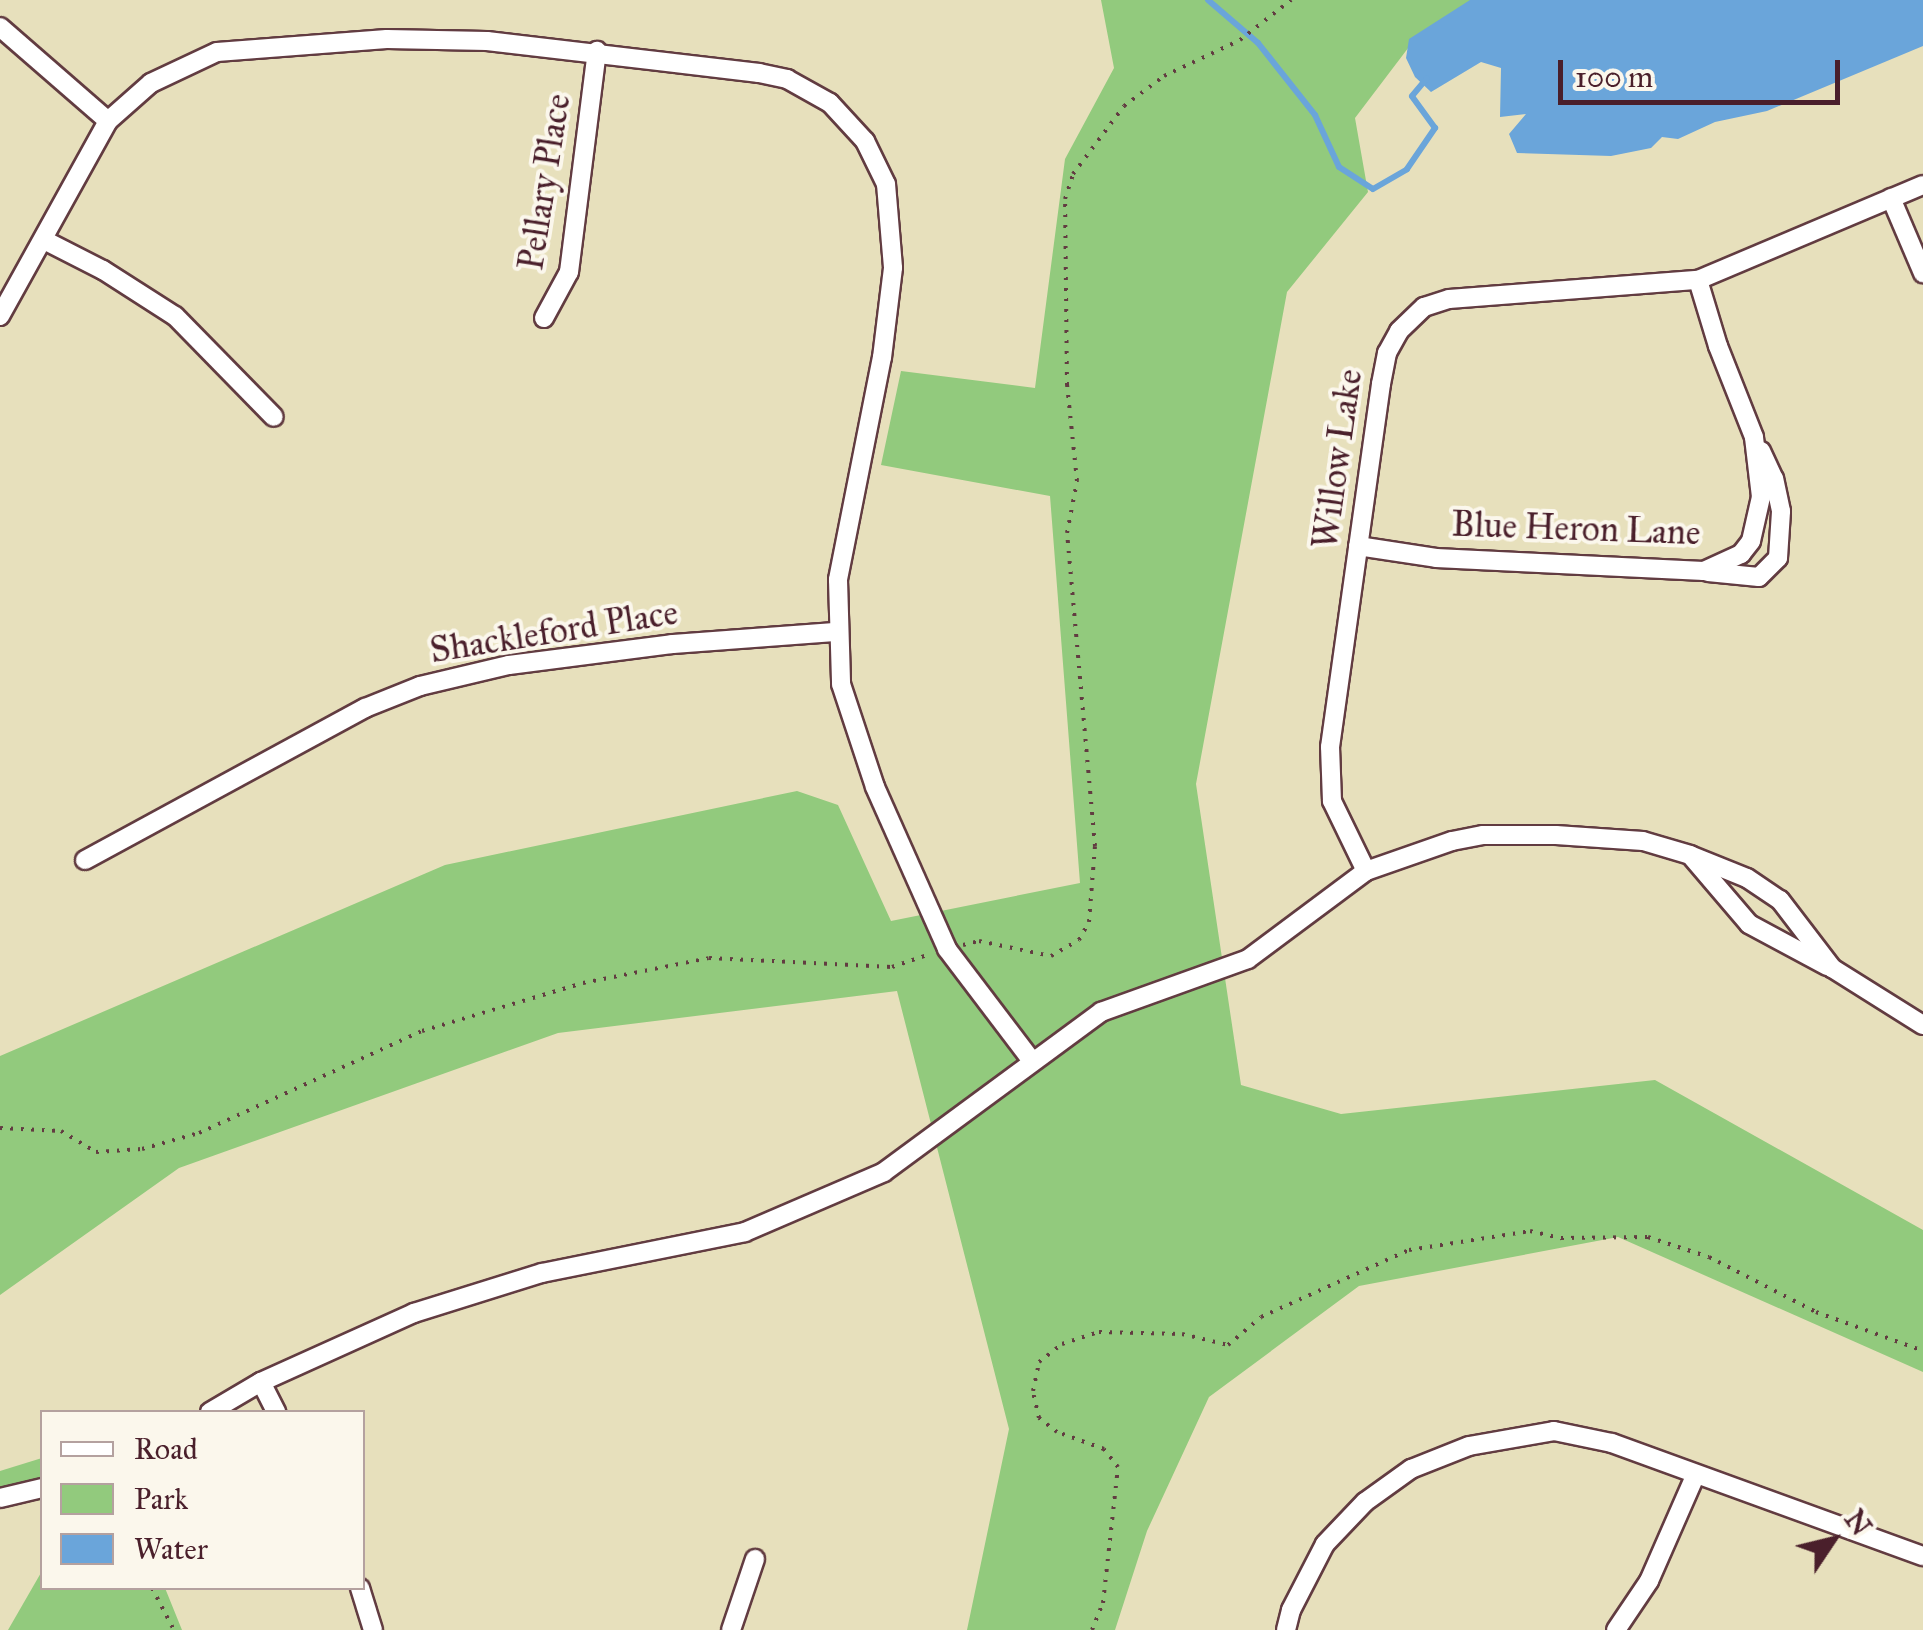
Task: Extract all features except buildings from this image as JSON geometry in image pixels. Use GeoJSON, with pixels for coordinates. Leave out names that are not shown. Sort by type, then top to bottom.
{"type":"FeatureCollection","features":[{"type":"Feature","properties":{"kind":"street"},"geometry":{"type":"LineString","coordinates":[[0,27],[108,120]]}},
{"type":"Feature","properties":{"kind":"street"},"geometry":{"type":"LineString","coordinates":[[0,316],[108,120],[151,83],[176,68],[242,48],[437,38],[598,51],[787,79],[811,90],[845,116],[878,164],[889,205],[892,303],[838,580],[839,671],[850,718],[898,840],[947,948],[1032,1060]]}},
{"type":"Feature","properties":{"kind":"street","name":"Pellary Place"},"geometry":{"type":"LineString","coordinates":[[544,318],[569,272],[598,51]]}},
{"type":"Feature","properties":{"kind":"street","name":"Willow Lake"},"geometry":{"type":"LineString","coordinates":[[1366,870],[1332,800],[1330,747],[1386,353],[1398,331],[1424,307],[1449,299],[1698,280],[1923,185]]}},
{"type":"Feature","properties":{"kind":"street"},"geometry":{"type":"LineString","coordinates":[[1892,198],[1923,273]]}},
{"type":"Feature","properties":{"kind":"street"},"geometry":{"type":"LineString","coordinates":[[44,240],[103,270],[175,316],[274,418]]}},
{"type":"Feature","properties":{"kind":"street","name":"Blue Heron Lane"},"geometry":{"type":"LineString","coordinates":[[1358,546],[1436,558],[1704,571],[1741,554],[1752,541],[1761,497],[1754,438],[1718,346],[1698,280]]}},
{"type":"Feature","properties":{"kind":"street"},"geometry":{"type":"LineString","coordinates":[[1704,571],[1759,577],[1778,558],[1781,511],[1774,480],[1754,438]]}},
{"type":"Feature","properties":{"kind":"street","name":"Shackleford Place"},"geometry":{"type":"LineString","coordinates":[[84,860],[365,708],[420,686],[477,670],[636,648],[836,632]]}},
{"type":"Feature","properties":{"kind":"street"},"geometry":{"type":"LineString","coordinates":[[213,1410],[261,1382],[414,1312],[542,1273],[745,1232],[884,1172],[1101,1012],[1248,959],[1366,870],[1483,835],[1643,841],[1690,855],[1746,878],[1780,900],[1832,968]]}},
{"type":"Feature","properties":{"kind":"street"},"geometry":{"type":"LineString","coordinates":[[1690,855],[1749,924],[1832,968],[1923,1025]]}},
{"type":"Feature","properties":{"kind":"street"},"geometry":{"type":"LineString","coordinates":[[261,1382],[275,1410]]}},
{"type":"Feature","properties":{"kind":"street"},"geometry":{"type":"LineString","coordinates":[[1286,1630],[1290,1610],[1325,1544],[1365,1502],[1411,1470],[1469,1446],[1554,1431],[1612,1442],[1695,1476],[1923,1556]]}},
{"type":"Feature","properties":{"kind":"street"},"geometry":{"type":"LineString","coordinates":[[1616,1630],[1649,1581],[1695,1476]]}},
{"type":"Feature","properties":{"kind":"street"},"geometry":{"type":"LineString","coordinates":[[0,1498],[40,1488]]}},
{"type":"Feature","properties":{"kind":"street"},"geometry":{"type":"LineString","coordinates":[[731,1630],[755,1558]]}},
{"type":"Feature","properties":{"kind":"street"},"geometry":{"type":"LineString","coordinates":[[361,1590],[373,1630]]}},
{"type":"Feature","properties":{"kind":"path"},"geometry":{"type":"LineString","coordinates":[[0,1128],[61,1131],[96,1152],[142,1149],[199,1133],[422,1031],[583,983],[709,958],[892,967],[979,941],[1051,956],[1071,947],[1086,931],[1095,846],[1067,532],[1078,481],[1067,385],[1065,199],[1074,174],[1124,106],[1164,76],[1240,40],[1291,0]]}},
{"type":"Feature","properties":{"kind":"path"},"geometry":{"type":"LineString","coordinates":[[1092,1630],[1103,1603],[1118,1467],[1104,1449],[1057,1432],[1039,1418],[1032,1391],[1039,1362],[1062,1344],[1100,1332],[1182,1334],[1228,1345],[1261,1317],[1409,1250],[1530,1231],[1560,1238],[1648,1237],[1708,1258],[1816,1312],[1923,1351]]}},
{"type":"Feature","properties":{"kind":"path"},"geometry":{"type":"LineString","coordinates":[[153,1590],[174,1630]]}},
{"type":"Feature","properties":{"kind":"green space"},"geometry":{"type":"Polygon","coordinates":[[[1101,0],[1484,0],[1418,35],[1355,118],[1368,192],[1287,292],[1196,784],[1241,1085],[1341,1114],[1655,1080],[1923,1230],[1923,1372],[1618,1237],[1359,1286],[1209,1397],[1147,1531],[1115,1630],[967,1630],[1009,1429],[897,991],[558,1033],[179,1168],[0,1295],[0,1056],[445,865],[797,791],[838,805],[891,921],[1080,883],[1050,496],[881,465],[901,371],[1035,388],[1065,159],[1114,68],[1101,0]]]}},
{"type":"Feature","properties":{"kind":"green space"},"geometry":{"type":"Polygon","coordinates":[[[40,1459],[40,1500],[0,1505],[0,1471],[40,1459]]]}},
{"type":"Feature","properties":{"kind":"green space"},"geometry":{"type":"Polygon","coordinates":[[[40,1574],[40,1590],[166,1590],[182,1630],[8,1630],[40,1574]]]}},
{"type":"Feature","properties":{"kind":"water"},"geometry":{"type":"Polygon","coordinates":[[[1470,0],[1923,0],[1923,46],[1767,111],[1715,122],[1678,139],[1662,137],[1651,148],[1611,156],[1517,153],[1509,134],[1526,114],[1500,117],[1501,68],[1481,62],[1431,92],[1415,77],[1406,58],[1409,39],[1470,0]]]}},
{"type":"Feature","properties":{"kind":"waterway"},"geometry":{"type":"LineString","coordinates":[[1208,0],[1258,43],[1315,115],[1339,167],[1373,189],[1407,169],[1435,128],[1412,96],[1427,78]]}}]}
